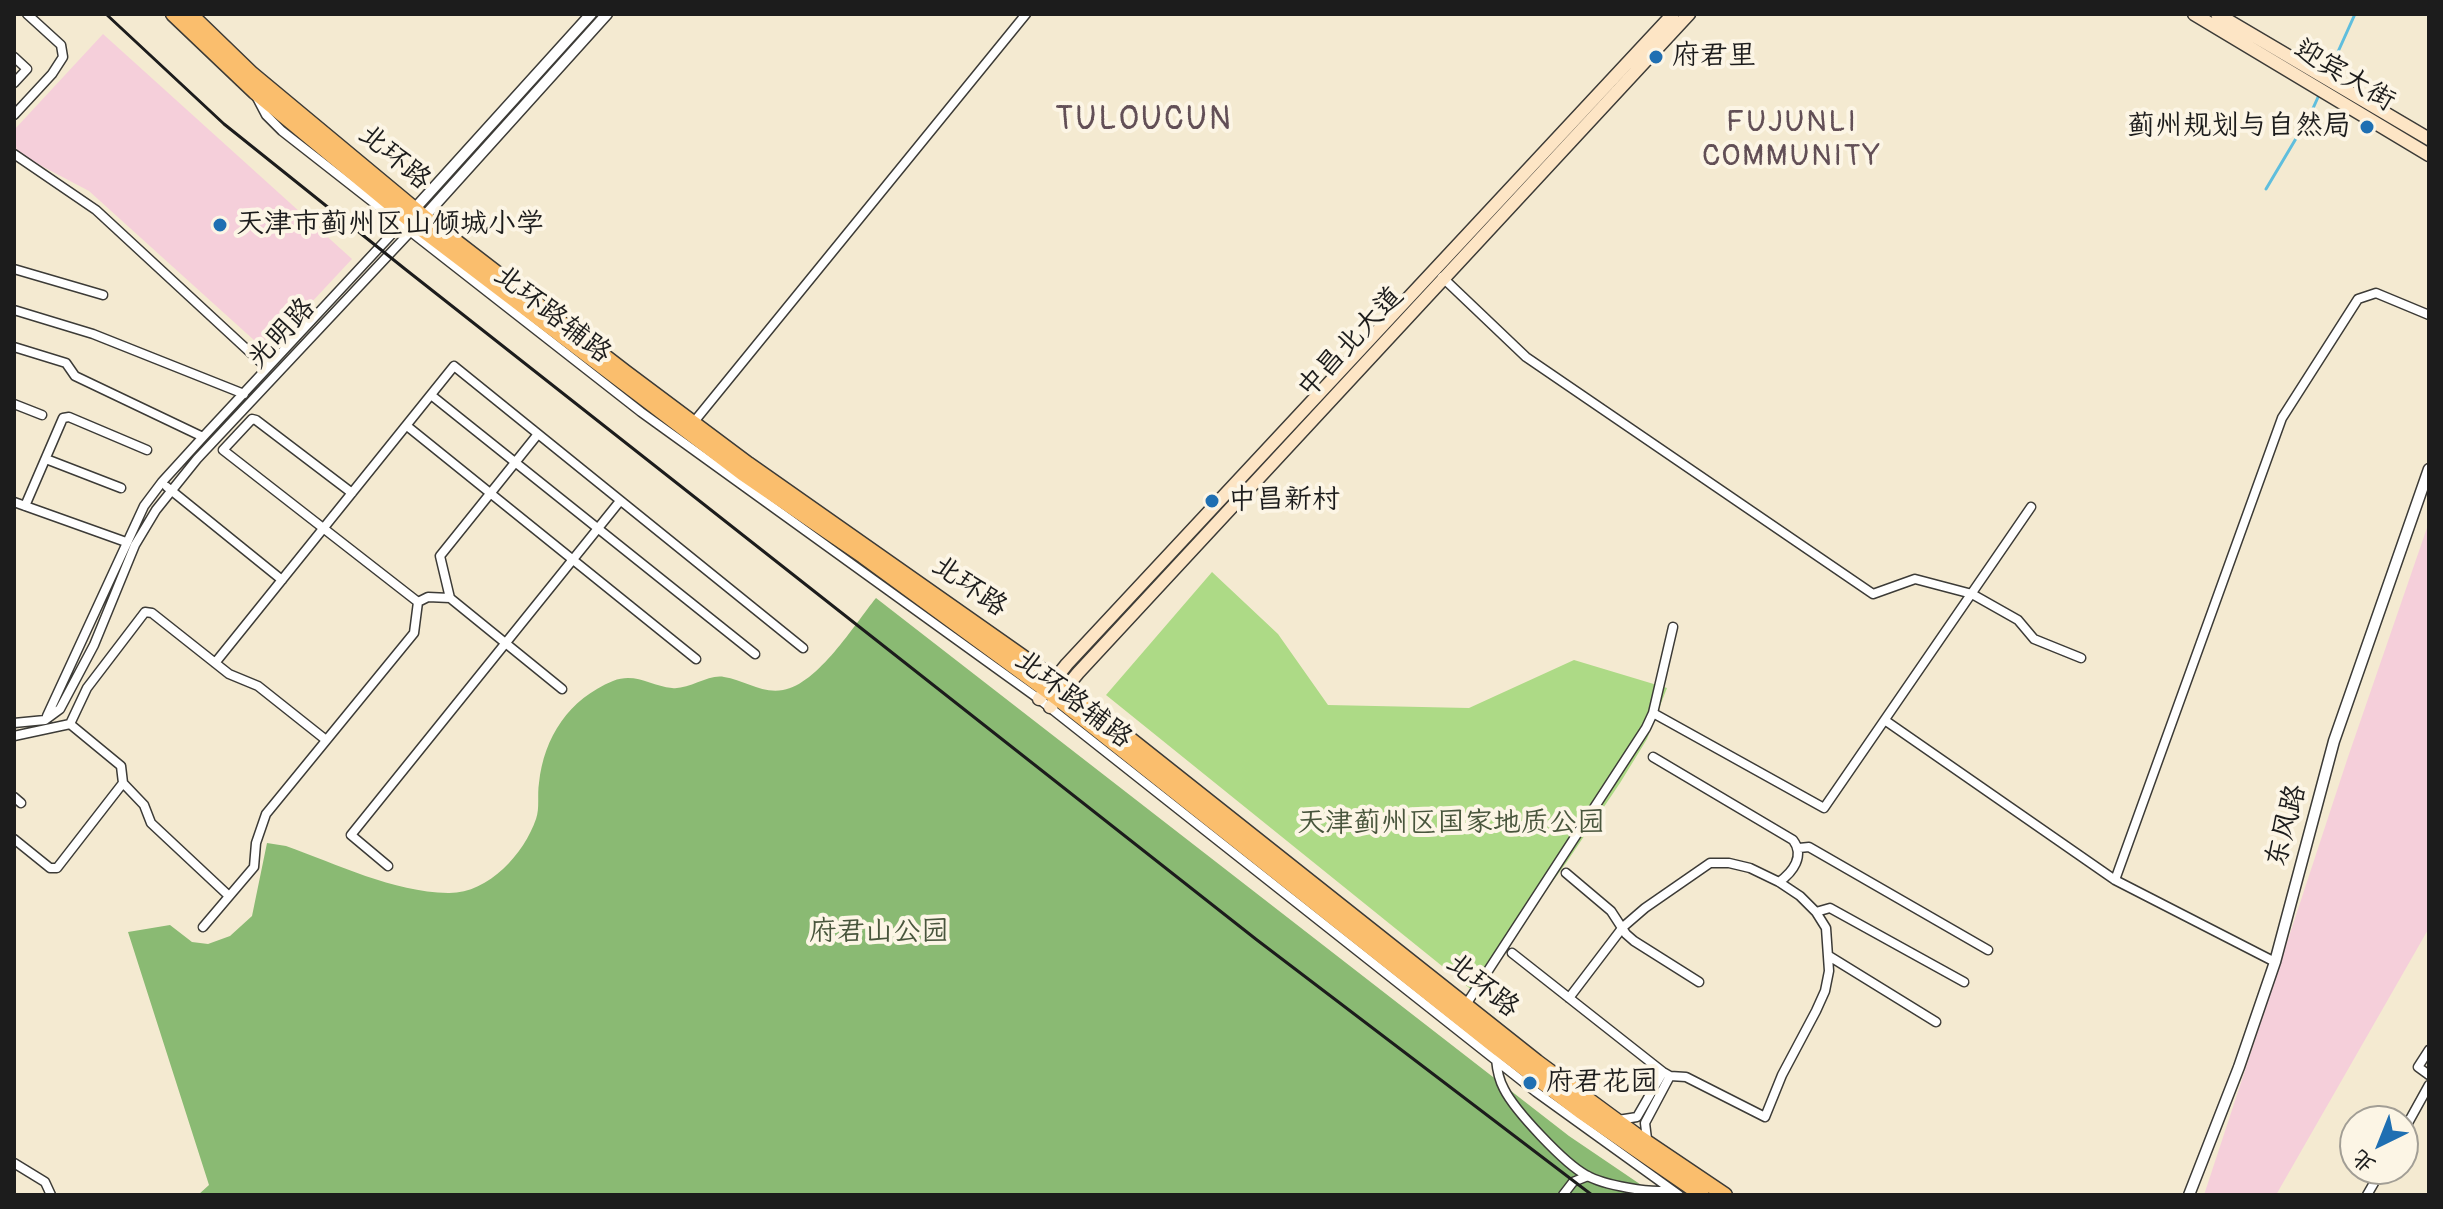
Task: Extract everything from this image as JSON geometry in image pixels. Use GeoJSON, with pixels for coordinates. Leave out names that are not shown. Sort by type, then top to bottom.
{"type":"FeatureCollection","features":[{"type":"Feature","properties":{"kind":"highway","name":"北环路"},"geometry":{"type":"LineString","coordinates":[[173,14],[255,92],[412,221],[716,454],[1052,693],[1496,1054],[1580,1111],[1679,1190],[1702,1195]]}},
{"type":"Feature","properties":{"kind":"highway","name":"北环路"},"geometry":{"type":"LineString","coordinates":[[190,14],[412,221],[693,423],[1526,1054],[1725,1195]]}},
{"type":"Feature","properties":{"kind":"main road","name":"中昌北大道"},"geometry":{"type":"LineString","coordinates":[[1052,693],[1439,274],[1673,14]]}},
{"type":"Feature","properties":{"kind":"main road","name":"中昌北大道"},"geometry":{"type":"LineString","coordinates":[[1439,274],[1689,14]]}},
{"type":"Feature","properties":{"kind":"main road","name":"迎宾大街"},"geometry":{"type":"LineString","coordinates":[[2194,14],[2339,94],[2429,139]]}},
{"type":"Feature","properties":{"kind":"main road","name":"迎宾大街"},"geometry":{"type":"LineString","coordinates":[[2217,14],[2315,80]]}},
{"type":"Feature","properties":{"kind":"main road","name":"迎宾大街"},"geometry":{"type":"LineString","coordinates":[[2339,94],[2429,155]]}},
{"type":"Feature","properties":{"kind":"street"},"geometry":{"type":"LineString","coordinates":[[14,115],[57,68],[63,57],[61,45],[27,14]]}},
{"type":"Feature","properties":{"kind":"street","name":"光明路"},"geometry":{"type":"LineString","coordinates":[[45,720],[60,709],[75,682],[135,545],[171,490],[412,221],[591,14]]}},
{"type":"Feature","properties":{"kind":"street","name":"光明路"},"geometry":{"type":"LineString","coordinates":[[45,720],[126,542],[144,506],[162,482],[267,368],[412,221],[607,14]]}},
{"type":"Feature","properties":{"kind":"street"},"geometry":{"type":"LineString","coordinates":[[693,423],[1026,14]]}},
{"type":"Feature","properties":{"kind":"street"},"geometry":{"type":"LineString","coordinates":[[14,57],[27,69],[14,83]]}},
{"type":"Feature","properties":{"kind":"street"},"geometry":{"type":"LineString","coordinates":[[14,154],[96,210],[267,368]]}},
{"type":"Feature","properties":{"kind":"street"},"geometry":{"type":"LineString","coordinates":[[14,269],[103,295]]}},
{"type":"Feature","properties":{"kind":"street"},"geometry":{"type":"LineString","coordinates":[[1439,274],[1526,357],[1873,594],[1915,579],[1972,594],[2018,620],[2034,639],[2081,658]]}},
{"type":"Feature","properties":{"kind":"street"},"geometry":{"type":"LineString","coordinates":[[2115,880],[2282,418],[2358,299],[2376,293],[2429,315]]}},
{"type":"Feature","properties":{"kind":"street"},"geometry":{"type":"LineString","coordinates":[[14,310],[93,334],[244,394]]}},
{"type":"Feature","properties":{"kind":"street"},"geometry":{"type":"LineString","coordinates":[[14,347],[66,363],[75,376],[203,437]]}},
{"type":"Feature","properties":{"kind":"street"},"geometry":{"type":"LineString","coordinates":[[215,663],[454,366],[803,648]]}},
{"type":"Feature","properties":{"kind":"street"},"geometry":{"type":"LineString","coordinates":[[431,395],[755,654]]}},
{"type":"Feature","properties":{"kind":"street"},"geometry":{"type":"LineString","coordinates":[[14,404],[42,415]]}},
{"type":"Feature","properties":{"kind":"street"},"geometry":{"type":"LineString","coordinates":[[25,506],[63,418],[69,417],[147,450]]}},
{"type":"Feature","properties":{"kind":"street"},"geometry":{"type":"LineString","coordinates":[[352,493],[256,420],[252,419],[223,450],[418,602]]}},
{"type":"Feature","properties":{"kind":"street"},"geometry":{"type":"LineString","coordinates":[[407,426],[696,659]]}},
{"type":"Feature","properties":{"kind":"street"},"geometry":{"type":"LineString","coordinates":[[538,434],[440,556],[450,598],[562,689]]}},
{"type":"Feature","properties":{"kind":"street"},"geometry":{"type":"LineString","coordinates":[[46,459],[121,488]]}},
{"type":"Feature","properties":{"kind":"street","name":"东风路"},"geometry":{"type":"LineString","coordinates":[[2189,1195],[2239,1067],[2275,962],[2334,741],[2429,469]]}},
{"type":"Feature","properties":{"kind":"street"},"geometry":{"type":"LineString","coordinates":[[162,482],[282,580]]}},
{"type":"Feature","properties":{"kind":"street"},"geometry":{"type":"LineString","coordinates":[[388,866],[351,835],[620,501]]}},
{"type":"Feature","properties":{"kind":"street"},"geometry":{"type":"LineString","coordinates":[[14,502],[126,542]]}},
{"type":"Feature","properties":{"kind":"street"},"geometry":{"type":"LineString","coordinates":[[1653,713],[1824,808],[2031,507]]}},
{"type":"Feature","properties":{"kind":"street"},"geometry":{"type":"LineString","coordinates":[[418,602],[428,597],[450,598]]}},
{"type":"Feature","properties":{"kind":"street"},"geometry":{"type":"LineString","coordinates":[[203,927],[254,867],[256,843],[266,814],[414,633],[418,602]]}},
{"type":"Feature","properties":{"kind":"street"},"geometry":{"type":"LineString","coordinates":[[70,724],[87,688],[145,612],[152,613],[229,674],[258,686],[326,740]]}},
{"type":"Feature","properties":{"kind":"street"},"geometry":{"type":"LineString","coordinates":[[1469,1000],[1636,747],[1653,713],[1673,627]]}},
{"type":"Feature","properties":{"kind":"street"},"geometry":{"type":"LineString","coordinates":[[14,723],[45,720]]}},
{"type":"Feature","properties":{"kind":"street"},"geometry":{"type":"LineString","coordinates":[[1886,721],[2115,880],[2275,962]]}},
{"type":"Feature","properties":{"kind":"street"},"geometry":{"type":"LineString","coordinates":[[14,736],[70,724]]}},
{"type":"Feature","properties":{"kind":"street"},"geometry":{"type":"LineString","coordinates":[[70,724],[121,766],[123,783],[144,805],[151,823],[229,896]]}},
{"type":"Feature","properties":{"kind":"street"},"geometry":{"type":"LineString","coordinates":[[1653,757],[1793,840],[1799,848],[1798,858],[1789,874],[1779,882]]}},
{"type":"Feature","properties":{"kind":"street"},"geometry":{"type":"LineString","coordinates":[[14,839],[50,868],[57,868],[123,783]]}},
{"type":"Feature","properties":{"kind":"street"},"geometry":{"type":"LineString","coordinates":[[1799,848],[1809,847],[1988,950]]}},
{"type":"Feature","properties":{"kind":"street"},"geometry":{"type":"LineString","coordinates":[[1512,953],[1569,998],[1667,1074],[1686,1077],[1765,1117],[1782,1075],[1825,991],[1829,956],[1826,928],[1800,896],[1779,882],[1750,868],[1710,863],[1623,927],[1569,998]]}},
{"type":"Feature","properties":{"kind":"street"},"geometry":{"type":"LineString","coordinates":[[1566,873],[1611,911],[1634,941],[1699,982]]}},
{"type":"Feature","properties":{"kind":"street"},"geometry":{"type":"LineString","coordinates":[[1816,912],[1830,908],[1964,982]]}},
{"type":"Feature","properties":{"kind":"street"},"geometry":{"type":"LineString","coordinates":[[1829,956],[1936,1022]]}},
{"type":"Feature","properties":{"kind":"street"},"geometry":{"type":"LineString","coordinates":[[2429,1050],[2418,1067],[2429,1075]]}},
{"type":"Feature","properties":{"kind":"street"},"geometry":{"type":"LineString","coordinates":[[1496,1054],[1499,1080],[1505,1093],[1575,1167],[1588,1176],[1649,1191],[1679,1190]]}},
{"type":"Feature","properties":{"kind":"street"},"geometry":{"type":"LineString","coordinates":[[1615,1120],[1626,1121],[1637,1117],[1667,1074]]}},
{"type":"Feature","properties":{"kind":"street"},"geometry":{"type":"LineString","coordinates":[[1649,1144],[1645,1123],[1667,1074]]}},
{"type":"Feature","properties":{"kind":"street"},"geometry":{"type":"LineString","coordinates":[[2418,1105],[2429,1085]]}},
{"type":"Feature","properties":{"kind":"street"},"geometry":{"type":"LineString","coordinates":[[14,1163],[45,1182],[51,1195]]}},
{"type":"Feature","properties":{"kind":"street"},"geometry":{"type":"LineString","coordinates":[[1563,1195],[1573,1182],[1575,1167]]}},
{"type":"Feature","properties":{"kind":"street"},"geometry":{"type":"LineString","coordinates":[[1573,1182],[1588,1176]]}},
{"type":"Feature","properties":{"kind":"shaded area","name":"天津市蓟州区山倾城小学"},"geometry":{"type":"Polygon","coordinates":[[[103,34],[352,259],[266,351],[89,191],[17,153],[14,130],[103,34]]]}},
{"type":"Feature","properties":{"kind":"shaded area"},"geometry":{"type":"Polygon","coordinates":[[[2429,522],[2429,928],[2276,1195],[2204,1195],[2348,757],[2429,522]]]}},
{"type":"Feature","properties":{"kind":"green space","name":"天津蓟州区国家地质公园"},"geometry":{"type":"Polygon","coordinates":[[[1212,572],[1278,634],[1328,705],[1469,708],[1574,660],[1667,688],[1647,739],[1620,783],[1473,991],[1106,695],[1212,572]]]}},
{"type":"Feature","properties":{"kind":"green space","name":"府君山公园"},"geometry":{"type":"Polygon","coordinates":[[[876,598],[1569,1136],[1656,1195],[198,1195],[209,1185],[128,932],[170,925],[192,942],[208,944],[230,936],[252,916],[267,843],[286,846],[407,888],[448,893],[477,887],[502,870],[523,845],[537,815],[539,783],[546,750],[561,722],[584,698],[613,681],[629,678],[678,688],[724,677],[768,690],[783,690],[809,677],[822,665],[876,598]]]}},
{"type":"Feature","properties":{"kind":"waterway"},"geometry":{"type":"LineString","coordinates":[[2328,74],[2355,14]]}},
{"type":"Feature","properties":{"kind":"waterway"},"geometry":{"type":"LineString","coordinates":[[2266,189],[2319,95]]}},
{"type":"Feature","properties":{"kind":"railway"},"geometry":{"type":"LineString","coordinates":[[106,14],[224,124],[405,269],[1257,940],[1592,1195]]}},
{"type":"Feature","properties":{"kind":"place","name":"府君里"},"geometry":{"type":"Point","coordinates":[1656,57]}},
{"type":"Feature","properties":{"kind":"place","name":"蓟州规划与自然局"},"geometry":{"type":"Point","coordinates":[2367,127]}},
{"type":"Feature","properties":{"kind":"place","name":"天津市蓟州区山倾城小学"},"geometry":{"type":"Point","coordinates":[220,225]}},
{"type":"Feature","properties":{"kind":"place","name":"中昌新村"},"geometry":{"type":"Point","coordinates":[1212,501]}},
{"type":"Feature","properties":{"kind":"place","name":"府君花园"},"geometry":{"type":"Point","coordinates":[1530,1083]}},
{"type":"Feature","properties":{"kind":"district","name":"TULOUCUN"},"geometry":{"type":"Point","coordinates":[1144,121]}},
{"type":"Feature","properties":{"kind":"district","name":"FUJUNLI COMMUNITY"},"geometry":{"type":"Point","coordinates":[1792,140]}}]}
